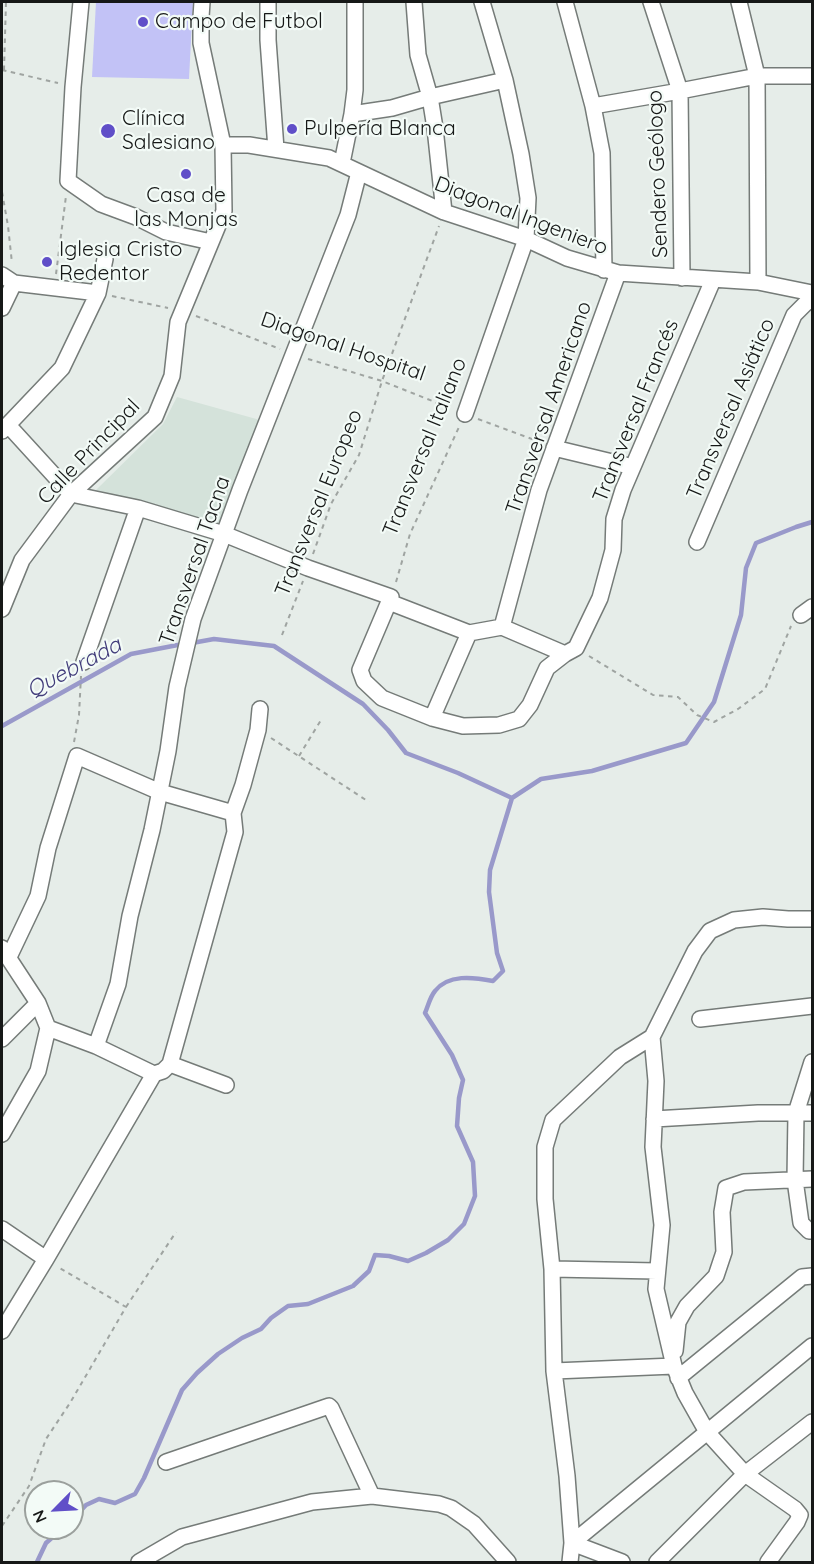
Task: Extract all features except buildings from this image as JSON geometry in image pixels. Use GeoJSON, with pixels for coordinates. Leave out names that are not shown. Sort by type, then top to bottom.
{"type":"FeatureCollection","features":[{"type":"Feature","properties":{"kind":"street"},"geometry":{"type":"LineString","coordinates":[[81,2],[73,87],[68,182],[101,204],[136,217],[166,232],[211,242]]}},
{"type":"Feature","properties":{"kind":"street","name":"Calle Principal"},"geometry":{"type":"LineString","coordinates":[[2,609],[22,560],[71,494],[155,417],[172,376],[178,322],[224,211],[223,145],[201,43],[202,2]]}},
{"type":"Feature","properties":{"kind":"street"},"geometry":{"type":"LineString","coordinates":[[268,2],[268,40],[276,149]]}},
{"type":"Feature","properties":{"kind":"street"},"geometry":{"type":"LineString","coordinates":[[342,163],[355,90],[355,2]]}},
{"type":"Feature","properties":{"kind":"street"},"geometry":{"type":"LineString","coordinates":[[414,2],[418,55],[430,97],[444,212]]}},
{"type":"Feature","properties":{"kind":"street","name":"Transversal Italiano"},"geometry":{"type":"LineString","coordinates":[[465,414],[526,238],[528,198],[505,80],[482,2]]}},
{"type":"Feature","properties":{"kind":"street"},"geometry":{"type":"LineString","coordinates":[[565,2],[593,106],[602,153],[611,272]]}},
{"type":"Feature","properties":{"kind":"street","name":"Sendero Geólogo"},"geometry":{"type":"LineString","coordinates":[[651,2],[680,91],[682,278]]}},
{"type":"Feature","properties":{"kind":"street"},"geometry":{"type":"LineString","coordinates":[[739,2],[757,76],[758,282]]}},
{"type":"Feature","properties":{"kind":"street"},"geometry":{"type":"LineString","coordinates":[[593,106],[757,76],[813,76]]}},
{"type":"Feature","properties":{"kind":"street"},"geometry":{"type":"LineString","coordinates":[[352,114],[392,108],[505,80]]}},
{"type":"Feature","properties":{"kind":"street","name":"Diagonal Ingeniero"},"geometry":{"type":"LineString","coordinates":[[223,145],[249,145],[329,158],[444,212],[526,238],[567,258],[611,272],[758,282],[813,293]]}},
{"type":"Feature","properties":{"kind":"street","name":"Transversal Tacna"},"geometry":{"type":"LineString","coordinates":[[96,1046],[118,984],[130,916],[160,792],[177,687],[193,620],[348,215],[359,172]]}},
{"type":"Feature","properties":{"kind":"street"},"geometry":{"type":"LineString","coordinates":[[105,259],[98,293],[62,369],[5,428],[71,494],[138,508],[224,534],[390,599],[469,633],[502,627],[570,651]]}},
{"type":"Feature","properties":{"kind":"street","name":"Transversal Americano"},"geometry":{"type":"LineString","coordinates":[[502,627],[539,490],[611,272]]}},
{"type":"Feature","properties":{"kind":"street"},"geometry":{"type":"LineString","coordinates":[[2,308],[8,279],[98,293]]}},
{"type":"Feature","properties":{"kind":"street","name":"Transversal Francés"},"geometry":{"type":"LineString","coordinates":[[570,651],[600,598],[613,550],[614,519],[623,490],[713,280]]}},
{"type":"Feature","properties":{"kind":"street","name":"Transversal Asiático"},"geometry":{"type":"LineString","coordinates":[[697,542],[795,315],[806,303],[813,300]]}},
{"type":"Feature","properties":{"kind":"street"},"geometry":{"type":"LineString","coordinates":[[554,448],[633,466]]}},
{"type":"Feature","properties":{"kind":"street"},"geometry":{"type":"LineString","coordinates":[[84,662],[138,508]]}},
{"type":"Feature","properties":{"kind":"street"},"geometry":{"type":"LineString","coordinates":[[390,599],[360,670],[364,681],[382,698],[432,718],[464,726],[499,725],[519,720],[530,705],[547,668],[570,651]]}},
{"type":"Feature","properties":{"kind":"street"},"geometry":{"type":"LineString","coordinates":[[432,718],[469,633]]}},
{"type":"Feature","properties":{"kind":"street"},"geometry":{"type":"LineString","coordinates":[[2,1331],[154,1074],[163,1071],[170,1064],[235,832],[233,813],[258,730],[260,709]]}},
{"type":"Feature","properties":{"kind":"street"},"geometry":{"type":"LineString","coordinates":[[2,1134],[38,1071],[48,1028],[38,1003],[5,953],[38,896],[48,848],[77,756],[160,792],[233,813]]}},
{"type":"Feature","properties":{"kind":"street"},"geometry":{"type":"LineString","coordinates":[[570,1563],[572,1543],[567,1476],[554,1371],[552,1269],[545,1199],[545,1147],[553,1120],[620,1057],[652,1037],[695,951],[710,931],[734,920],[763,916],[813,919]]}},
{"type":"Feature","properties":{"kind":"street"},"geometry":{"type":"LineString","coordinates":[[2,1039],[38,1003]]}},
{"type":"Feature","properties":{"kind":"street"},"geometry":{"type":"LineString","coordinates":[[700,1018],[813,1006]]}},
{"type":"Feature","properties":{"kind":"street"},"geometry":{"type":"LineString","coordinates":[[48,1028],[96,1046],[154,1074]]}},
{"type":"Feature","properties":{"kind":"street"},"geometry":{"type":"LineString","coordinates":[[652,1037],[656,1081],[653,1147],[662,1225],[656,1289],[676,1372],[708,1432],[745,1474],[795,1509],[800,1515],[768,1563]]}},
{"type":"Feature","properties":{"kind":"street"},"geometry":{"type":"LineString","coordinates":[[813,1062],[796,1113],[795,1180],[801,1223],[809,1231],[813,1231]]}},
{"type":"Feature","properties":{"kind":"street"},"geometry":{"type":"LineString","coordinates":[[170,1064],[225,1085]]}},
{"type":"Feature","properties":{"kind":"street"},"geometry":{"type":"LineString","coordinates":[[654,1119],[758,1113],[813,1113]]}},
{"type":"Feature","properties":{"kind":"street"},"geometry":{"type":"LineString","coordinates":[[676,1372],[678,1322],[687,1306],[716,1276],[724,1252],[722,1212],[726,1188],[744,1182],[813,1179]]}},
{"type":"Feature","properties":{"kind":"street"},"geometry":{"type":"LineString","coordinates":[[2,1229],[46,1259]]}},
{"type":"Feature","properties":{"kind":"street"},"geometry":{"type":"LineString","coordinates":[[552,1269],[657,1271]]}},
{"type":"Feature","properties":{"kind":"street"},"geometry":{"type":"LineString","coordinates":[[554,1371],[676,1372],[802,1277],[813,1276]]}},
{"type":"Feature","properties":{"kind":"street"},"geometry":{"type":"LineString","coordinates":[[572,1543],[813,1346]]}},
{"type":"Feature","properties":{"kind":"street"},"geometry":{"type":"LineString","coordinates":[[166,1462],[329,1406],[372,1496]]}},
{"type":"Feature","properties":{"kind":"street"},"geometry":{"type":"LineString","coordinates":[[657,1563],[745,1474],[813,1422]]}},
{"type":"Feature","properties":{"kind":"street"},"geometry":{"type":"LineString","coordinates":[[140,1563],[182,1537],[312,1502],[372,1496],[439,1504],[451,1508],[474,1524],[507,1563]]}},
{"type":"Feature","properties":{"kind":"street"},"geometry":{"type":"LineString","coordinates":[[572,1543],[621,1563]]}},
{"type":"Feature","properties":{"kind":"path"},"geometry":{"type":"LineString","coordinates":[[6,2],[3,70],[73,87]]}},
{"type":"Feature","properties":{"kind":"path"},"geometry":{"type":"LineString","coordinates":[[55,288],[68,182]]}},
{"type":"Feature","properties":{"kind":"path"},"geometry":{"type":"LineString","coordinates":[[2,192],[8,226],[8,279]]}},
{"type":"Feature","properties":{"kind":"path","name":"Transversal Europeo"},"geometry":{"type":"LineString","coordinates":[[282,635],[331,504],[359,455],[382,381],[444,212]]}},
{"type":"Feature","properties":{"kind":"path"},"geometry":{"type":"LineString","coordinates":[[98,293],[182,312]]}},
{"type":"Feature","properties":{"kind":"path","name":"Diagonal Hospital"},"geometry":{"type":"LineString","coordinates":[[210,320],[293,354],[382,381],[554,448]]}},
{"type":"Feature","properties":{"kind":"path","name":"Transversal Italiano"},"geometry":{"type":"LineString","coordinates":[[390,599],[410,534],[465,414]]}},
{"type":"Feature","properties":{"kind":"path"},"geometry":{"type":"LineString","coordinates":[[570,651],[653,695],[678,698],[697,715],[714,722],[738,710],[765,689],[794,620],[807,611]]}},
{"type":"Feature","properties":{"kind":"path"},"geometry":{"type":"LineString","coordinates":[[77,756],[74,743],[84,662]]}},
{"type":"Feature","properties":{"kind":"path"},"geometry":{"type":"LineString","coordinates":[[299,756],[321,720]]}},
{"type":"Feature","properties":{"kind":"path"},"geometry":{"type":"LineString","coordinates":[[258,730],[369,802]]}},
{"type":"Feature","properties":{"kind":"path"},"geometry":{"type":"LineString","coordinates":[[2,1526],[29,1486],[46,1439],[70,1403],[126,1307],[176,1232]]}},
{"type":"Feature","properties":{"kind":"path"},"geometry":{"type":"LineString","coordinates":[[46,1259],[126,1307]]}},
{"type":"Feature","properties":{"kind":"shaded area","name":"Campo de Futbol"},"geometry":{"type":"Polygon","coordinates":[[[96,2],[193,2],[189,79],[92,77],[96,2]]]}},
{"type":"Feature","properties":{"kind":"shaded area"},"geometry":{"type":"Polygon","coordinates":[[[177,397],[260,420],[227,500],[220,524],[96,490],[163,424],[177,397]]]}},
{"type":"Feature","properties":{"kind":"waterway"},"geometry":{"type":"LineString","coordinates":[[84,1507],[99,1499],[115,1503],[135,1494],[182,1390],[218,1354],[261,1329],[271,1318],[288,1306],[308,1304],[353,1286],[369,1271],[375,1255],[408,1261],[448,1240],[464,1224],[475,1196],[473,1162],[457,1126],[463,1080],[452,1055],[425,1013],[433,993],[447,982],[461,978],[493,981],[503,971],[497,953],[489,892],[490,870],[512,798],[541,779],[592,771],[686,743],[714,702],[741,615],[746,568],[756,543],[812,522]]}},
{"type":"Feature","properties":{"kind":"waterway","name":"Quebrada"},"geometry":{"type":"LineString","coordinates":[[192,643],[214,639],[274,646],[363,704],[406,753],[458,773],[512,798]]}},
{"type":"Feature","properties":{"kind":"waterway","name":"Quebrada"},"geometry":{"type":"LineString","coordinates":[[2,726],[131,654],[183,644]]}},
{"type":"Feature","properties":{"kind":"waterway"},"geometry":{"type":"LineString","coordinates":[[37,1562],[49,1540]]}},
{"type":"Feature","properties":{"kind":"place","name":"Campo de Futbol"},"geometry":{"type":"Point","coordinates":[143,22]}},
{"type":"Feature","properties":{"kind":"place","name":"Pulpería Blanca"},"geometry":{"type":"Point","coordinates":[292,129]}},
{"type":"Feature","properties":{"kind":"place","name":"Clínica Salesiano"},"geometry":{"type":"Point","coordinates":[108,131]}},
{"type":"Feature","properties":{"kind":"place","name":"Casa de las Monjas"},"geometry":{"type":"Point","coordinates":[186,174]}},
{"type":"Feature","properties":{"kind":"place","name":"Iglesia Cristo Redentor"},"geometry":{"type":"Point","coordinates":[47,262]}}]}
